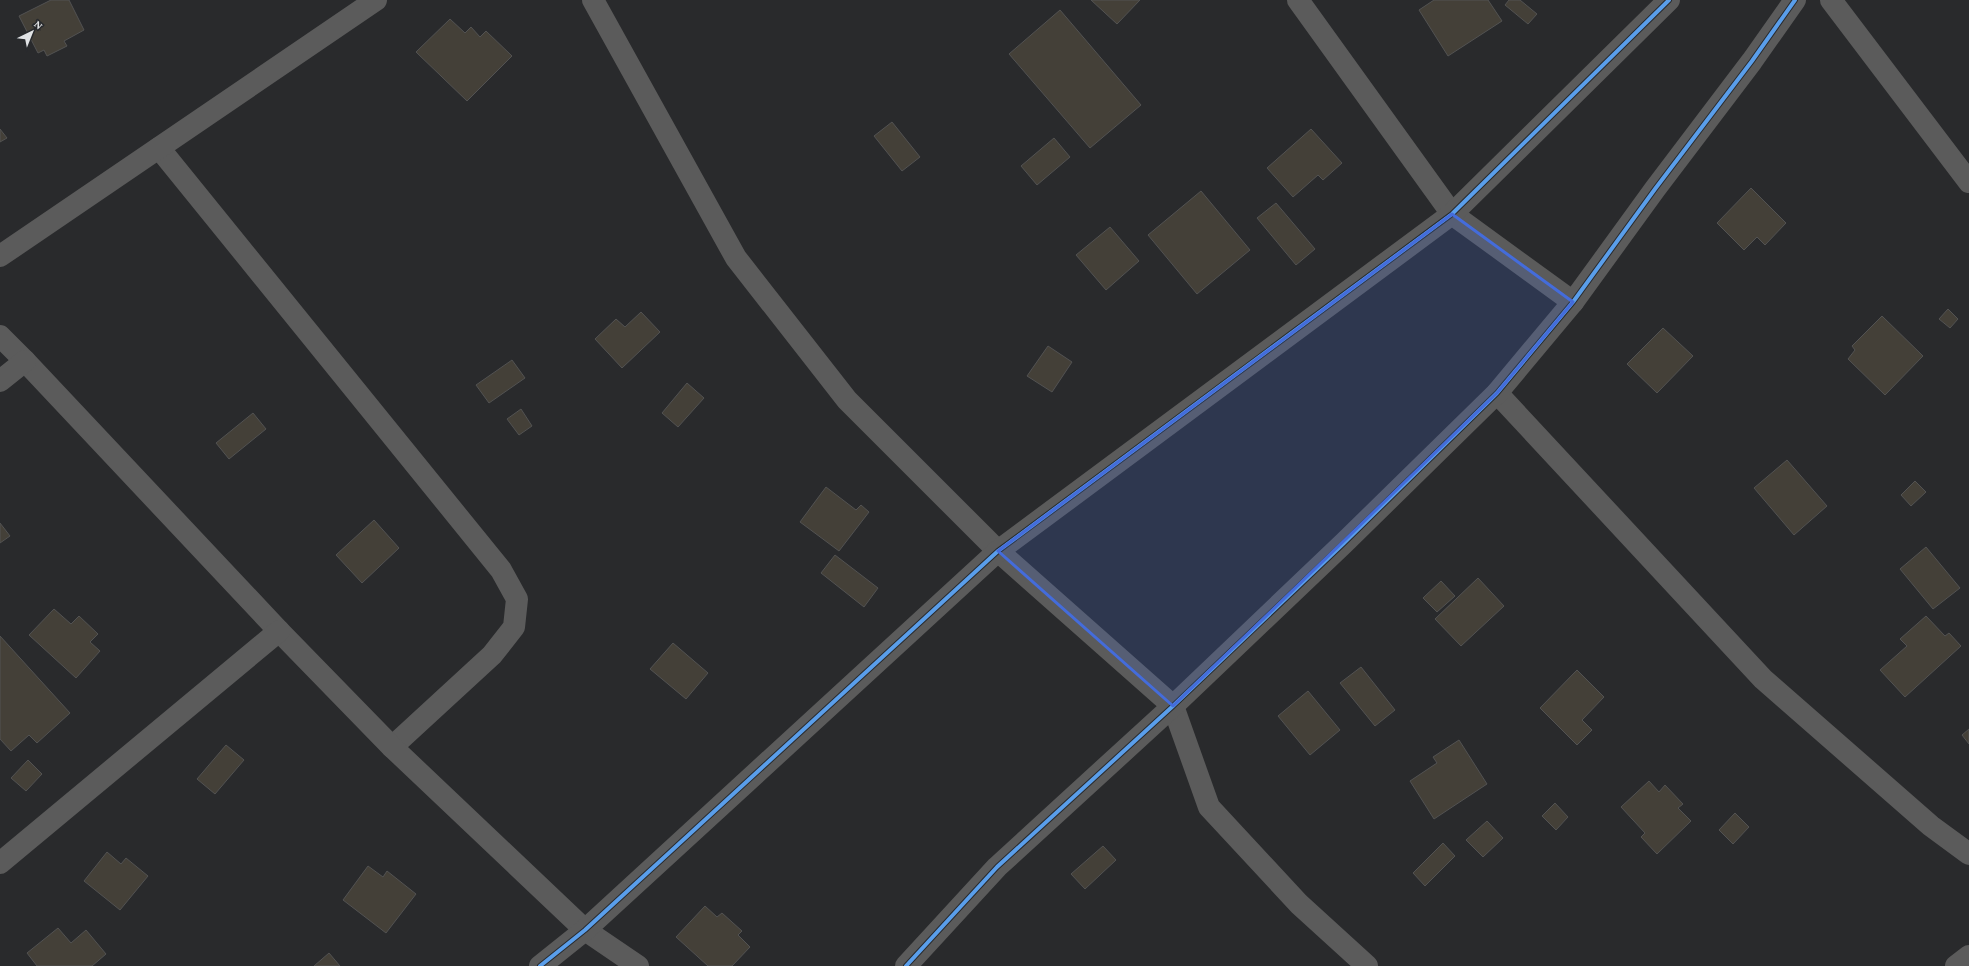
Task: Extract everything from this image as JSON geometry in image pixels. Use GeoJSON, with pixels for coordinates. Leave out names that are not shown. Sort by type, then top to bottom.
{"type":"FeatureCollection","features":[{"type":"Feature","properties":{"kind":"street"},"geometry":{"type":"LineString","coordinates":[[0,256],[376,0]]}},
{"type":"Feature","properties":{"kind":"street"},"geometry":{"type":"LineString","coordinates":[[593,0],[736,258],[847,400],[998,551],[1173,706],[1209,807],[1299,904],[1367,966]]}},
{"type":"Feature","properties":{"kind":"street"},"geometry":{"type":"LineString","coordinates":[[1298,0],[1452,214],[1573,302]]}},
{"type":"Feature","properties":{"kind":"street"},"geometry":{"type":"LineString","coordinates":[[540,966],[585,930],[998,551],[1452,214],[1669,0]]}},
{"type":"Feature","properties":{"kind":"street"},"geometry":{"type":"LineString","coordinates":[[906,966],[997,867],[1173,706],[1344,543],[1496,393],[1573,302],[1796,0]]}},
{"type":"Feature","properties":{"kind":"street"},"geometry":{"type":"LineString","coordinates":[[1831,0],[1969,182]]}},
{"type":"Feature","properties":{"kind":"street"},"geometry":{"type":"LineString","coordinates":[[159,148],[502,570],[517,599],[514,627],[492,655],[392,748]]}},
{"type":"Feature","properties":{"kind":"street"},"geometry":{"type":"LineString","coordinates":[[0,336],[278,631],[392,748],[585,930],[638,966]]}},
{"type":"Feature","properties":{"kind":"street"},"geometry":{"type":"LineString","coordinates":[[0,381],[25,361]]}},
{"type":"Feature","properties":{"kind":"street"},"geometry":{"type":"LineString","coordinates":[[1496,393],[1763,679],[1931,826],[1969,854]]}},
{"type":"Feature","properties":{"kind":"street"},"geometry":{"type":"LineString","coordinates":[[0,863],[278,631]]}},
{"type":"Feature","properties":{"kind":"street"},"geometry":{"type":"LineString","coordinates":[[1956,966],[1969,956]]}},
{"type":"Feature","properties":{"kind":"highlighted area"},"geometry":{"type":"Polygon","coordinates":[[[1452,214],[1573,302],[1497,393],[1173,706],[998,551],[1452,214]]]}},
{"type":"Feature","properties":{"kind":"building"},"geometry":{"type":"Polygon","coordinates":[[[51,0],[69,0],[84,30],[64,41],[67,46],[47,56],[44,50],[38,53],[19,16],[51,0]]]}},
{"type":"Feature","properties":{"kind":"building"},"geometry":{"type":"Polygon","coordinates":[[[1091,0],[1140,0],[1117,24],[1091,0]]]}},
{"type":"Feature","properties":{"kind":"building"},"geometry":{"type":"Polygon","coordinates":[[[1434,0],[1488,0],[1502,21],[1448,56],[1419,10],[1434,0]]]}},
{"type":"Feature","properties":{"kind":"building"},"geometry":{"type":"Polygon","coordinates":[[[1509,0],[1520,0],[1537,14],[1528,24],[1505,5],[1509,0]]]}},
{"type":"Feature","properties":{"kind":"building"},"geometry":{"type":"Polygon","coordinates":[[[1060,10],[1141,105],[1090,148],[1009,54],[1060,10]]]}},
{"type":"Feature","properties":{"kind":"building"},"geometry":{"type":"Polygon","coordinates":[[[450,19],[465,33],[471,27],[480,37],[486,31],[512,56],[467,101],[416,52],[450,19]]]}},
{"type":"Feature","properties":{"kind":"building"},"geometry":{"type":"Polygon","coordinates":[[[892,122],[920,157],[902,171],[874,136],[892,122]]]}},
{"type":"Feature","properties":{"kind":"building"},"geometry":{"type":"Polygon","coordinates":[[[0,129],[7,138],[0,142],[0,129]]]}},
{"type":"Feature","properties":{"kind":"building"},"geometry":{"type":"Polygon","coordinates":[[[1311,129],[1342,163],[1323,180],[1318,175],[1293,197],[1267,168],[1311,129]]]}},
{"type":"Feature","properties":{"kind":"building"},"geometry":{"type":"Polygon","coordinates":[[[1054,138],[1070,157],[1037,185],[1021,166],[1054,138]]]}},
{"type":"Feature","properties":{"kind":"building"},"geometry":{"type":"Polygon","coordinates":[[[1751,188],[1786,223],[1765,245],[1757,237],[1744,250],[1717,223],[1751,188]]]}},
{"type":"Feature","properties":{"kind":"building"},"geometry":{"type":"Polygon","coordinates":[[[1201,191],[1250,250],[1197,294],[1148,235],[1201,191]]]}},
{"type":"Feature","properties":{"kind":"building"},"geometry":{"type":"Polygon","coordinates":[[[1276,203],[1315,249],[1296,265],[1257,218],[1276,203]]]}},
{"type":"Feature","properties":{"kind":"building"},"geometry":{"type":"Polygon","coordinates":[[[1110,227],[1139,261],[1106,290],[1076,255],[1110,227]]]}},
{"type":"Feature","properties":{"kind":"building"},"geometry":{"type":"Polygon","coordinates":[[[1948,309],[1958,319],[1950,328],[1939,319],[1948,309]]]}},
{"type":"Feature","properties":{"kind":"building"},"geometry":{"type":"Polygon","coordinates":[[[641,312],[660,332],[622,368],[595,339],[616,319],[625,327],[641,312]]]}},
{"type":"Feature","properties":{"kind":"building"},"geometry":{"type":"Polygon","coordinates":[[[1882,316],[1923,356],[1885,395],[1848,359],[1855,350],[1852,346],[1882,316]]]}},
{"type":"Feature","properties":{"kind":"building"},"geometry":{"type":"Polygon","coordinates":[[[1663,328],[1693,356],[1657,393],[1627,364],[1663,328]]]}},
{"type":"Feature","properties":{"kind":"building"},"geometry":{"type":"Polygon","coordinates":[[[1048,346],[1072,362],[1052,392],[1027,376],[1048,346]]]}},
{"type":"Feature","properties":{"kind":"building"},"geometry":{"type":"Polygon","coordinates":[[[512,360],[525,378],[489,403],[476,385],[512,360]]]}},
{"type":"Feature","properties":{"kind":"building"},"geometry":{"type":"Polygon","coordinates":[[[687,383],[704,398],[678,427],[662,413],[687,383]]]}},
{"type":"Feature","properties":{"kind":"building"},"geometry":{"type":"Polygon","coordinates":[[[521,409],[532,426],[519,435],[507,419],[521,409]]]}},
{"type":"Feature","properties":{"kind":"building"},"geometry":{"type":"Polygon","coordinates":[[[253,413],[266,429],[229,459],[216,443],[253,413]]]}},
{"type":"Feature","properties":{"kind":"building"},"geometry":{"type":"Polygon","coordinates":[[[1787,460],[1827,506],[1794,535],[1754,488],[1787,460]]]}},
{"type":"Feature","properties":{"kind":"building"},"geometry":{"type":"Polygon","coordinates":[[[1915,481],[1926,492],[1911,506],[1901,495],[1915,481]]]}},
{"type":"Feature","properties":{"kind":"building"},"geometry":{"type":"Polygon","coordinates":[[[826,487],[856,510],[861,505],[869,512],[839,551],[800,522],[826,487]]]}},
{"type":"Feature","properties":{"kind":"building"},"geometry":{"type":"Polygon","coordinates":[[[374,520],[399,548],[362,583],[336,555],[374,520]]]}},
{"type":"Feature","properties":{"kind":"building"},"geometry":{"type":"Polygon","coordinates":[[[0,523],[10,536],[0,543],[0,523]]]}},
{"type":"Feature","properties":{"kind":"building"},"geometry":{"type":"Polygon","coordinates":[[[1926,547],[1960,588],[1933,609],[1900,569],[1926,547]]]}},
{"type":"Feature","properties":{"kind":"building"},"geometry":{"type":"Polygon","coordinates":[[[835,555],[878,588],[864,607],[821,573],[835,555]]]}},
{"type":"Feature","properties":{"kind":"building"},"geometry":{"type":"Polygon","coordinates":[[[1478,578],[1504,606],[1461,646],[1435,619],[1478,578]]]}},
{"type":"Feature","properties":{"kind":"building"},"geometry":{"type":"Polygon","coordinates":[[[1441,581],[1455,596],[1437,612],[1423,598],[1441,581]]]}},
{"type":"Feature","properties":{"kind":"building"},"geometry":{"type":"Polygon","coordinates":[[[54,609],[71,624],[79,616],[98,634],[90,642],[100,651],[76,678],[29,635],[54,609]]]}},
{"type":"Feature","properties":{"kind":"building"},"geometry":{"type":"Polygon","coordinates":[[[1926,616],[1945,636],[1949,633],[1961,646],[1905,697],[1880,670],[1907,646],[1900,639],[1926,616]]]}},
{"type":"Feature","properties":{"kind":"building"},"geometry":{"type":"Polygon","coordinates":[[[0,636],[70,713],[37,743],[29,735],[11,751],[0,739],[0,636]]]}},
{"type":"Feature","properties":{"kind":"building"},"geometry":{"type":"Polygon","coordinates":[[[673,643],[708,673],[686,699],[650,669],[673,643]]]}},
{"type":"Feature","properties":{"kind":"building"},"geometry":{"type":"Polygon","coordinates":[[[1361,667],[1395,710],[1375,726],[1340,683],[1361,667]]]}},
{"type":"Feature","properties":{"kind":"building"},"geometry":{"type":"Polygon","coordinates":[[[1577,670],[1604,697],[1582,720],[1592,730],[1577,745],[1540,708],[1577,670]]]}},
{"type":"Feature","properties":{"kind":"building"},"geometry":{"type":"Polygon","coordinates":[[[1308,691],[1340,730],[1310,755],[1278,716],[1308,691]]]}},
{"type":"Feature","properties":{"kind":"building"},"geometry":{"type":"Polygon","coordinates":[[[1969,729],[1969,744],[1962,735],[1969,729]]]}},
{"type":"Feature","properties":{"kind":"building"},"geometry":{"type":"Polygon","coordinates":[[[1459,740],[1487,784],[1434,819],[1410,781],[1437,763],[1433,757],[1459,740]]]}},
{"type":"Feature","properties":{"kind":"building"},"geometry":{"type":"Polygon","coordinates":[[[226,745],[244,760],[215,794],[197,779],[226,745]]]}},
{"type":"Feature","properties":{"kind":"building"},"geometry":{"type":"Polygon","coordinates":[[[28,760],[42,774],[26,791],[11,778],[28,760]]]}},
{"type":"Feature","properties":{"kind":"building"},"geometry":{"type":"Polygon","coordinates":[[[1649,781],[1659,792],[1665,785],[1683,804],[1678,808],[1691,821],[1657,854],[1641,837],[1645,833],[1621,807],[1649,781]]]}},
{"type":"Feature","properties":{"kind":"building"},"geometry":{"type":"Polygon","coordinates":[[[1555,803],[1568,817],[1556,830],[1542,816],[1555,803]]]}},
{"type":"Feature","properties":{"kind":"building"},"geometry":{"type":"Polygon","coordinates":[[[1735,813],[1749,827],[1733,844],[1719,830],[1735,813]]]}},
{"type":"Feature","properties":{"kind":"building"},"geometry":{"type":"Polygon","coordinates":[[[1487,821],[1503,838],[1483,857],[1466,840],[1487,821]]]}},
{"type":"Feature","properties":{"kind":"building"},"geometry":{"type":"Polygon","coordinates":[[[1443,843],[1455,856],[1425,886],[1413,873],[1443,843]]]}},
{"type":"Feature","properties":{"kind":"building"},"geometry":{"type":"Polygon","coordinates":[[[1103,846],[1116,860],[1085,889],[1071,874],[1103,846]]]}},
{"type":"Feature","properties":{"kind":"building"},"geometry":{"type":"Polygon","coordinates":[[[107,852],[121,864],[126,858],[148,876],[120,910],[84,881],[107,852]]]}},
{"type":"Feature","properties":{"kind":"building"},"geometry":{"type":"Polygon","coordinates":[[[368,866],[383,877],[387,871],[416,894],[386,933],[343,900],[368,866]]]}},
{"type":"Feature","properties":{"kind":"building"},"geometry":{"type":"Polygon","coordinates":[[[705,906],[717,917],[722,913],[742,931],[738,935],[750,947],[732,966],[708,966],[676,937],[705,906]]]}},
{"type":"Feature","properties":{"kind":"building"},"geometry":{"type":"Polygon","coordinates":[[[58,928],[71,943],[86,930],[106,954],[92,966],[37,966],[27,953],[58,928]]]}},
{"type":"Feature","properties":{"kind":"building"},"geometry":{"type":"Polygon","coordinates":[[[329,953],[340,966],[314,966],[329,953]]]}},
{"type":"Feature","properties":{"kind":"cycle path"},"geometry":{"type":"LineString","coordinates":[[540,966],[585,930],[998,551],[1452,214],[1669,0]]}},
{"type":"Feature","properties":{"kind":"cycle path"},"geometry":{"type":"LineString","coordinates":[[906,966],[997,867],[1173,706],[1344,543],[1497,393],[1573,302],[1655,189],[1752,61],[1795,0]]}}]}
